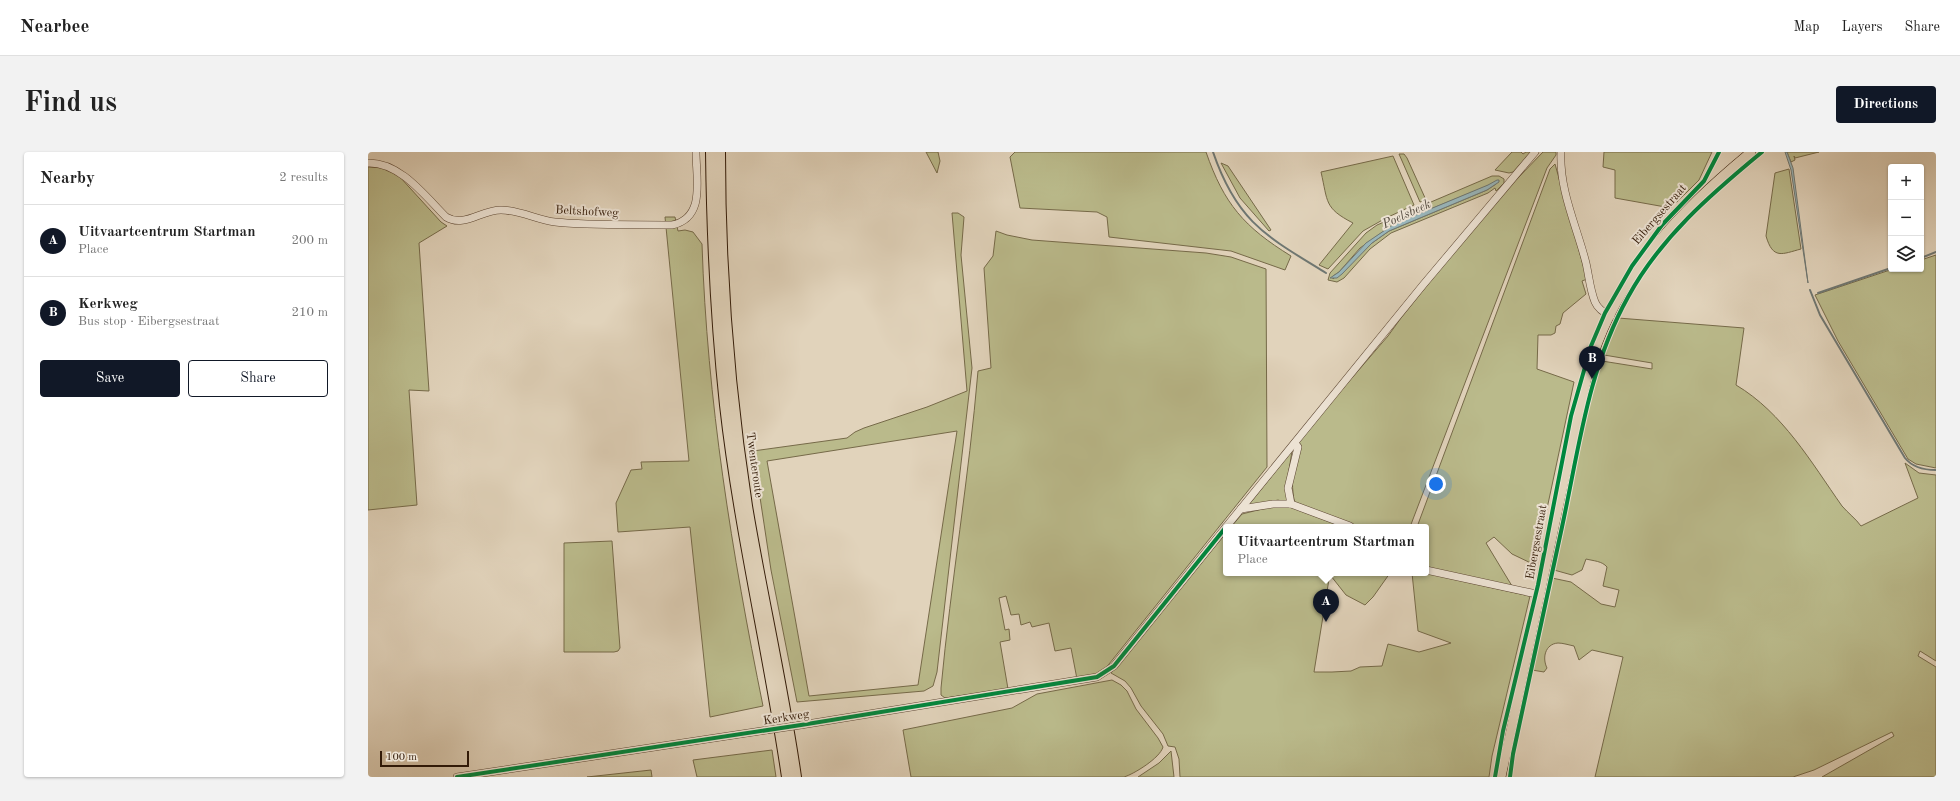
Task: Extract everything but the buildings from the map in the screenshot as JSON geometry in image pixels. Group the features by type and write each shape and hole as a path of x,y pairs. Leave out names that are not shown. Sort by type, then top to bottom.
{"highway":[{"name":"Twenteroute","path":"712,152 717,299 726,406 741,514 787,777"},
{"name":"Twenteroute","path":"720,152 726,306 734,404 747,505 790,734 796,777"}],"main road":[{"name":"Eibergsestraat","path":"1501,777 1541,595 1578,415 1594,356 1611,316 1636,272 1670,227 1701,195 1751,152"}],"street":[{"name":"Beltshofweg","path":"368,163 376,163 394,169 446,217 453,221 464,221 490,211 501,210 515,211 554,222 672,225 683,222 688,218 693,212 696,203 696,152"},
{"name":"Kerkweg","path":"1228,524 1535,152"},
{"path":"1561,152 1560,163 1570,211 1595,301 1601,310 1611,316"},
{"path":"1291,504 1288,488 1298,447 1295,443"},
{"path":"1241,509 1274,504 1291,504 1345,524"},
{"name":"Kerkweg","path":"457,777 1084,681 1104,674 1114,666 1223,531"},
{"path":"1429,571 1541,595"}],"green space":[{"path":"926,152 938,152 940,161 937,173"},
{"path":"1015,152 1206,152 1220,186 1238,213 1260,235 1291,256 1285,270 1231,251 1109,237 1107,217 1097,212 1020,208 1010,157"},
{"path":"1512,152 1521,152 1523,154 1526,152 1531,152 1513,172 1509,173 1495,170"},
{"path":"1543,152 1556,152 1556,155 1547,168 1411,524 1344,524 1295,504 1292,478 1296,451 1302,436 1388,336 1506,187 1517,179"},
{"path":"1604,152 1712,152 1699,180 1671,208 1615,198 1615,170 1603,167"},
{"path":"1787,152 1819,152 1795,158 1794,156 1795,160 1791,162"},
{"path":"1399,154 1404,154 1407,158 1426,200 1420,202"},
{"path":"1393,156 1414,205 1363,231 1328,269 1319,265 1353,223 1332,208 1327,197 1321,172"},
{"path":"1221,163 1228,166 1271,230 1269,231 1240,198"},
{"path":"1555,164 1587,279 1582,281 1586,294 1563,313 1560,324 1556,326 1555,333 1551,335 1538,335 1537,369 1574,382 1535,565 1512,554 1494,537 1486,543 1512,586 1429,568 1429,524 1418,524 1550,169"},
{"path":"368,167 385,168 399,176 441,222 447,226 419,243 429,391 409,390 417,505 368,510"},
{"path":"1789,169 1801,249 1779,253 1772,249 1766,236 1775,173"},
{"path":"1492,176 1499,176 1504,179 1504,183 1496,191 1495,188 1488,193 1391,233 1370,249 1344,278 1337,282 1328,280 1330,273 1366,233 1377,225","holes":["1492,184 1496,184 1487,190 1389,231 1372,243 1333,279 1333,276 1339,272 1360,248 1394,224"]},
{"path":"952,213 958,213 964,217 961,255 972,368 937,672 933,686 924,691 797,702 771,570 753,451 847,438 864,428 927,407 967,391","holes":["957,431 918,685 809,696 767,461"]},
{"path":"665,217 675,217 678,231 685,230 693,232 702,244 709,360 715,418 731,534 763,706 710,717 690,527 618,532 616,503 631,470 642,469 641,462 689,461"},
{"path":"996,231 1007,235 1032,240 1206,253 1231,257 1266,269 1267,467 1101,674 1077,679 1071,648 1055,651 1049,623 1032,627 1030,622 1021,625 1019,614 1011,615 1006,596 999,598 1005,630 1009,629 1010,640 1000,642 1008,689 945,698 941,695 941,688 970,450 978,371 991,368 984,268 993,256"},
{"path":"1936,255 1936,468 1916,464 1908,459 1838,341 1815,295 1888,271 1888,272 1924,272 1924,259"},
{"path":"1618,318 1744,328 1736,385 1753,396 1782,424 1807,456 1842,506 1861,526 1918,498 1905,463 1919,473 1936,475 1936,661 1920,651 1918,656 1936,667 1936,777 1822,777 1894,736 1892,732 1814,770 1793,777 1595,777 1623,657 1592,650 1579,660 1574,646 1558,643 1547,649 1545,660 1547,668 1544,672 1532,670 1552,578 1571,582 1601,604 1615,607 1619,590 1603,586 1607,567 1603,564 1586,559 1582,570 1572,575 1554,570 1571,492 1587,403 1596,371 1602,361 1652,369 1652,363 1604,355"},
{"path":"1292,451 1286,489 1288,503 1278,500 1247,507"},
{"path":"1274,506 1288,506 1336,524 1234,524 1242,514"},
{"path":"1223,537 1223,576 1330,576 1314,672 1351,671 1360,667 1382,666 1388,644 1419,652 1451,643 1418,631 1412,576 1429,576 1429,574 1530,596 1492,756 1489,777 1180,777 1179,759 1175,747 1168,746 1163,734 1141,706 1131,688 1125,681 1111,673"},
{"path":"612,541 620,648 618,651 614,652 564,652 564,543"},
{"path":"1331,576 1388,576 1373,597 1365,605 1346,595"},
{"path":"1112,680 1121,685 1127,691 1136,709 1163,747 1152,761 1124,777 911,777 903,730 1012,708 1037,694"},
{"path":"772,750 776,777 697,777 693,760"},
{"path":"1171,751 1174,777 1138,777 1159,763"},
{"path":"651,770 652,777 587,777"}],"water":[{"path":"1785,152 1787,152 1793,168 1808,283 1791,170"},
{"path":"1499,180 1499,182 1487,190 1389,231 1372,243 1337,278 1330,278 1339,272 1366,243 1394,224"}],"waterway":[{"name":"Poelsbeek","path":"1213,152 1222,176 1232,195 1243,211 1256,225 1286,248 1326,273"},
{"path":"1924,257 1936,252"},
{"path":"1818,293 1888,269"},
{"path":"1810,290 1820,315 1905,458 1919,468 1936,470"}],"cycle path":[{"path":"1495,777 1503,731 1538,585 1571,416 1591,346 1605,313 1632,266 1662,225 1704,181 1719,152"},
{"path":"1510,777 1513,754 1586,409 1603,352 1614,324 1641,276 1655,255 1671,236 1724,184 1762,152"},
{"path":"457,777 801,725 1097,677 1114,666 1223,531"}],"place":[{"name":"Kerkweg","path":"1592,379"},
{"name":"Uitvaartcentrum Startman","path":"1326,622"}]}
